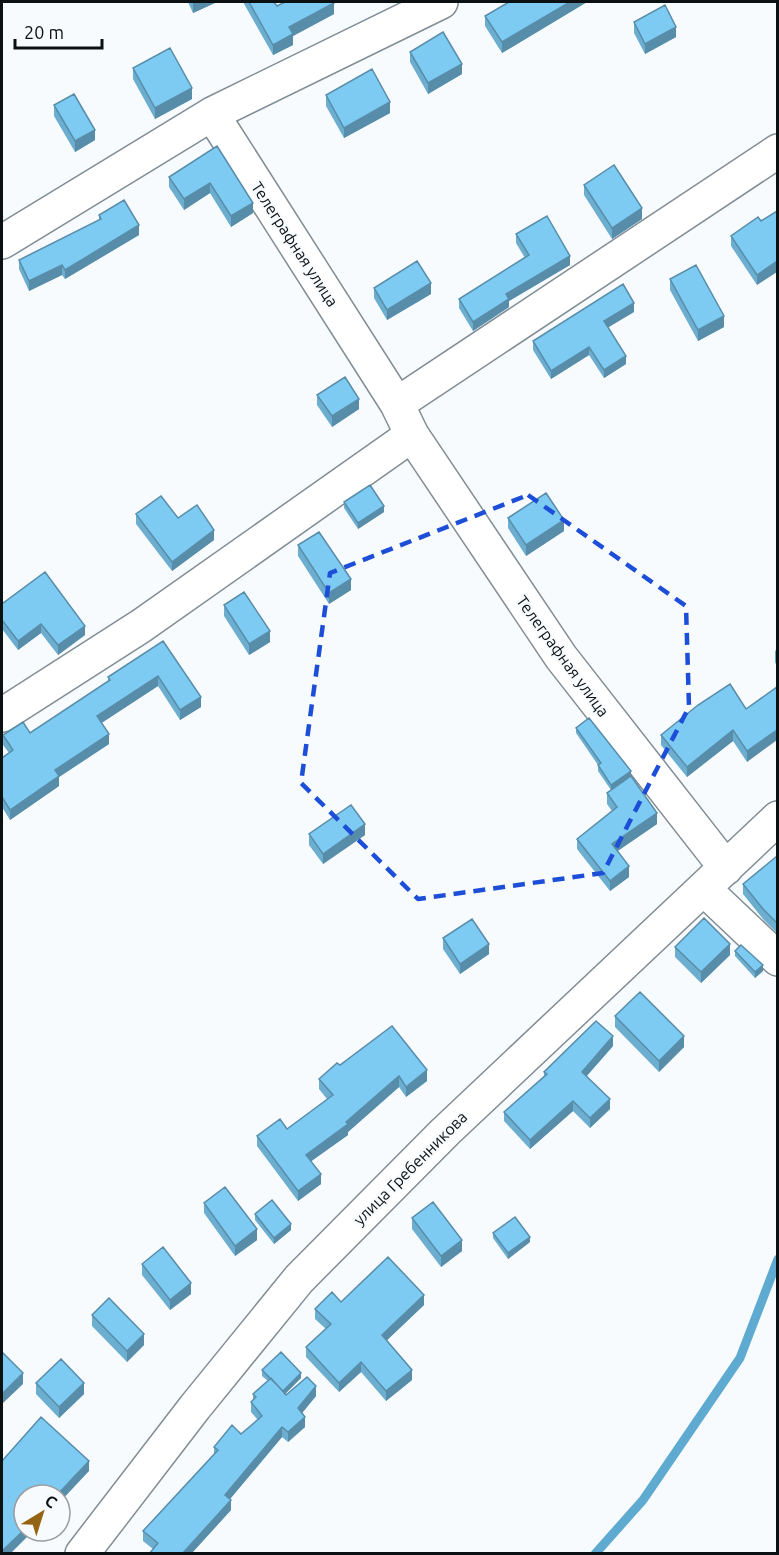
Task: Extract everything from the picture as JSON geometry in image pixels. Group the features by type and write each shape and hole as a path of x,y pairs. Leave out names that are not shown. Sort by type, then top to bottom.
{"street":[{"path":"2,242 212,114 441,2"},
{"name":"Телеграфная улица","path":"212,114 397,404 412,435 561,657 715,879 777,959"},
{"path":"397,404 777,151"},
{"path":"2,715 141,626 412,435"},
{"name":"улица Гребенникова","path":"81,1554 195,1407 299,1279 445,1132 777,818"}],"highlighted area":[{"path":"528,495 686,606 689,707 603,873 418,899 301,783 330,573"}],"building":[{"path":"249,2 274,2 277,6 285,2 334,3 289,27 293,34 273,45"},
{"path":"509,2 570,2 502,42 485,16"},
{"path":"665,5 676,27 645,44 634,22"},
{"path":"443,32 462,64 428,83 410,52"},
{"path":"170,48 192,88 155,108 133,68"},
{"path":"372,69 390,102 344,128 326,95"},
{"path":"74,94 95,130 75,141 54,105"},
{"path":"217,146 253,203 231,216 210,183 184,199 169,177"},
{"path":"614,165 642,208 612,228 584,185"},
{"path":"124,200 139,225 65,270 62,265 29,281 19,260 101,219 99,215"},
{"path":"777,211 777,261 757,275 731,236 758,217 761,221"},
{"path":"547,216 570,256 506,294 509,299 473,322 459,299 529,255 516,234"},
{"path":"417,261 431,283 387,310 374,288"},
{"path":"696,265 724,316 698,330 670,279"},
{"path":"623,284 634,303 604,321 626,356 604,370 589,347 551,371 533,341"},
{"path":"345,377 359,399 332,416 317,395"},
{"path":"370,485 384,506 358,523 344,502"},
{"path":"546,493 564,520 526,545 508,518"},
{"path":"161,496 178,518 197,505 214,530 172,562 136,514"},
{"path":"319,532 351,579 329,593 298,545"},
{"path":"45,572 85,626 58,645 41,624 18,641 2,620 2,604"},
{"path":"244,592 270,631 249,644 224,605"},
{"path":"163,641 201,697 180,710 158,676 97,716 109,734 55,770 59,776 10,810 2,797 2,758 13,750 3,735 23,722 30,733 110,680 108,677"},
{"path":"730,684 746,709 777,687 777,730 747,751 733,730 687,767 661,735 698,705"},
{"path":"589,718 631,771 611,785 598,765 601,763 576,728"},
{"path":"631,776 657,813 612,844 629,866 610,881 577,839 617,807 607,793"},
{"path":"351,805 365,824 323,854 309,834"},
{"path":"777,856 777,923 743,884"},
{"path":"704,918 730,944 701,972 675,947"},
{"path":"472,919 489,944 460,964 443,938"},
{"path":"741,945 763,965 755,972 735,951"},
{"path":"640,992 684,1036 659,1061 615,1016"},
{"path":"596,1021 613,1036 582,1072 610,1099 590,1118 573,1101 530,1140 504,1112 547,1074 544,1072"},
{"path":"392,1026 427,1070 406,1087 399,1076 346,1122 348,1124 306,1155 321,1174 298,1191 257,1136 280,1119 287,1129 333,1095 319,1079 337,1063 340,1065"},
{"path":"225,1187 257,1229 235,1246 204,1203"},
{"path":"272,1200 291,1224 274,1238 255,1214"},
{"path":"433,1202 462,1240 441,1256 412,1218"},
{"path":"515,1217 530,1237 508,1253 493,1233"},
{"path":"163,1247 191,1283 170,1300 142,1264"},
{"path":"388,1257 424,1295 382,1335 412,1370 386,1391 361,1362 339,1383 306,1347 331,1324 315,1309 332,1292 341,1302"},
{"path":"109,1298 144,1334 127,1351 92,1315"},
{"path":"2,1352 23,1373 2,1394"},
{"path":"281,1352 301,1373 283,1391 262,1370"},
{"path":"61,1359 84,1383 59,1407 36,1383"},
{"path":"307,1377 316,1386 298,1408 305,1417 288,1432 282,1427 225,1495 231,1500 182,1554 149,1554 158,1543 143,1531 218,1450 214,1447 232,1425 241,1434 262,1416 251,1402 256,1397 253,1394 271,1378 286,1395"},
{"path":"41,1417 89,1461 68,1483 12,1483 12,1541 2,1551 2,1461"}],"waterway":[{"path":"595,1554 643,1500 740,1358 778,1259"}]}
